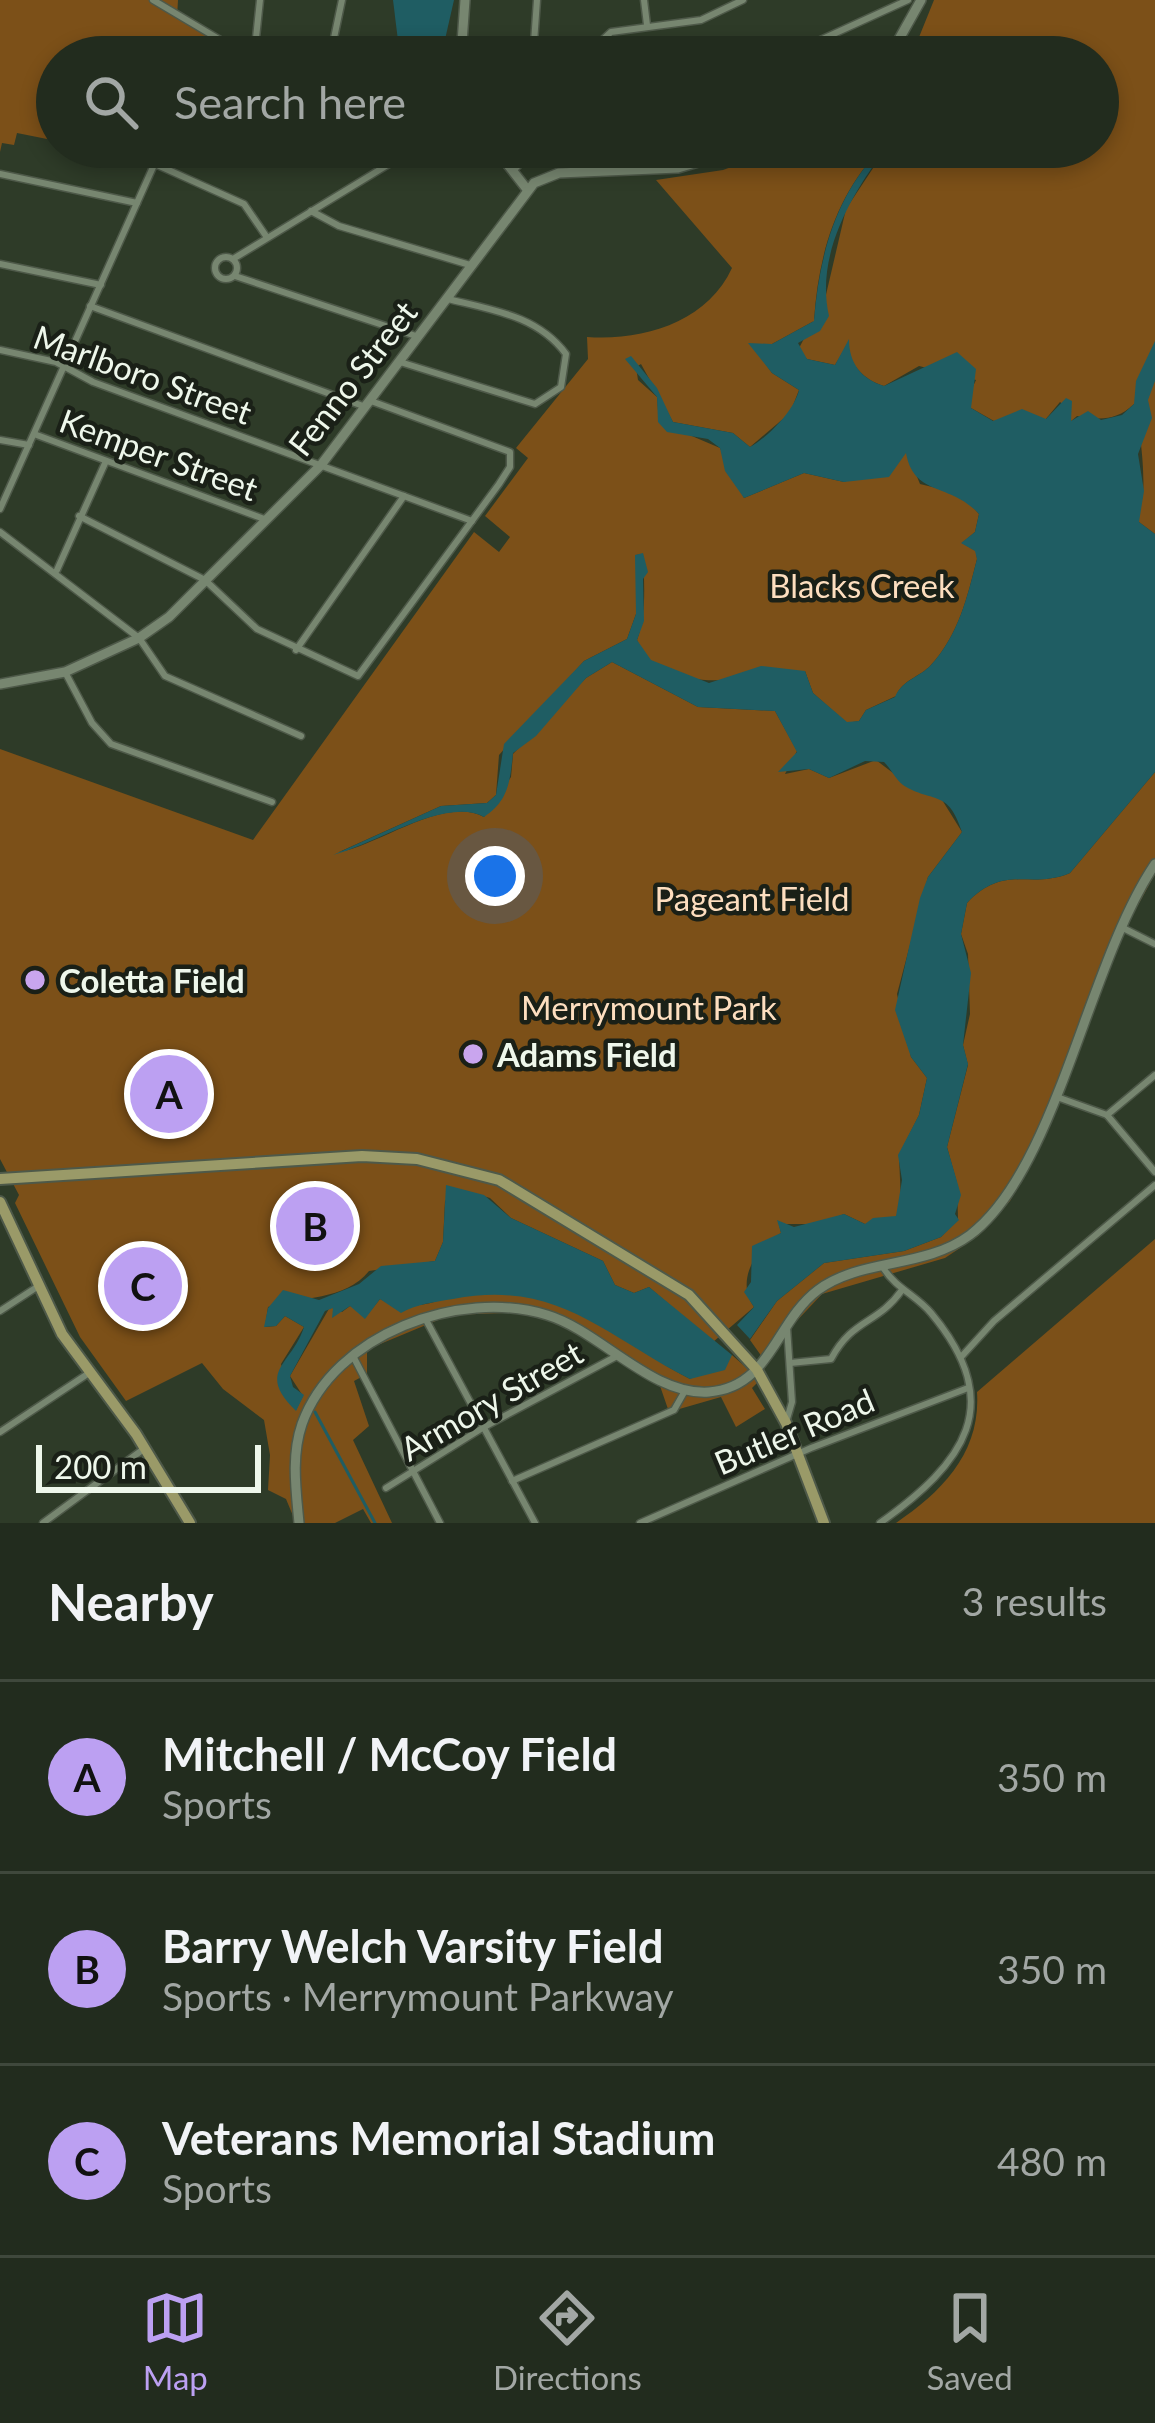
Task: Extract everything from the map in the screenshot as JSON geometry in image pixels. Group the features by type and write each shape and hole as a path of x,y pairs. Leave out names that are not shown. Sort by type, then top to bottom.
{"main road":[{"path":"462,36 465,0"},
{"path":"901,36 921,0"},
{"path":"508,168 526,188 559,173 678,168"},
{"name":"Fenno Street","path":"0,684 65,672 139,638 205,580 321,465 526,188"},
{"path":"298,1523 295,1473 302,1425 323,1386 353,1356 425,1318 474,1308 530,1311 576,1327 686,1389 725,1389 753,1365 823,1286 956,1245 998,1210 1018,1180 1120,927 1155,864"},
{"path":"0,1179 362,1156 444,1164 522,1192 658,1274 727,1331 786,1423 824,1523"},
{"path":"0,1202 37,1287 89,1372 146,1448 190,1523"}],"street":[{"path":"153,0 217,36"},
{"path":"257,36 260,0"},
{"path":"334,36 342,0"},
{"path":"534,36 537,0"},
{"path":"644,0 647,25"},
{"path":"607,36 647,25 701,20 743,0"},
{"path":"829,36 908,0"},
{"path":"0,509 153,168"},
{"path":"164,168 244,205 266,236"},
{"path":"382,168 233,259 221,258 215,272 221,279 235,276 419,337"},
{"path":"511,172 515,168"},
{"path":"0,174 137,203"},
{"path":"311,211 339,226 470,265"},
{"path":"233,259 235,276"},
{"path":"0,264 100,285"},
{"path":"400,362 535,404 561,387 566,354 551,333 524,319 448,299"},
{"path":"79,516 205,580 239,616 349,676 364,671 510,467 510,452 90,306"},
{"name":"Marlboro Street","path":"0,350 64,366 93,382 472,521"},
{"name":"Kemper Street","path":"34,434 267,520"},
{"name":"Kemper Street","path":"0,440 28,446"},
{"path":"57,570 106,461"},
{"path":"296,650 404,496"},
{"path":"0,532 57,570 139,638 165,676 301,736"},
{"path":"65,672 92,723 111,744 272,802"},
{"path":"1120,927 1155,944"},
{"path":"1107,1115 1155,1076"},
{"path":"1053,1096 1107,1115 1155,1172"},
{"path":"962,1356 994,1321 1155,1185"},
{"path":"880,1523 925,1491 957,1454 970,1424 962,1356 932,1314 884,1269"},
{"path":"0,1311 37,1287"},
{"path":"790,1363 831,1359 846,1332 882,1313 902,1290"},
{"path":"425,1318 535,1523"},
{"path":"786,1423 792,1402 787,1327"},
{"name":"Armory Street","path":"386,1489 484,1427 621,1354"},
{"path":"353,1356 440,1523"},
{"path":"0,1432 89,1372"},
{"name":"Butler Road","path":"640,1523 797,1454 968,1388"},
{"path":"512,1481 674,1410 686,1389"},
{"path":"43,1523 146,1448"}],"green space":[{"path":"0,0 178,0 177,18 207,35 36,36 36,137 17,133 14,145 2,143 0,152"},
{"path":"934,0 1155,0 1155,534 1139,522 1143,473 1134,404 1114,416 1077,416 1070,422 1070,410 1060,402 1045,420 1028,414 994,421 971,408 969,395 976,380 919,366 884,386 859,371 847,345 835,365 807,359 798,350 825,299 846,209 873,168 1119,168 1119,36 919,36"},
{"name":"Merrymount Park","path":"865,168 832,227 814,321 772,344 751,344 772,373 799,390 790,413 750,447 733,433 673,422 641,364 636,367 638,380 657,397 659,422 720,448 744,498 804,473 844,482 907,452 920,484 961,494 979,514 975,532 962,543 976,551 977,559 949,641 931,665 896,696 866,710 859,721 847,723 813,693 805,671 712,680 667,672 649,659 637,640 644,586 643,554 636,555 636,614 627,639 584,661 499,755 496,795 487,803 441,806 339,852 450,812 484,817 511,777 513,754 586,678 612,662 698,707 775,711 797,751 785,774 809,769 829,778 876,760 914,789 939,795 962,832 928,877 897,994 911,1057 927,1078 919,1115 899,1155 901,1203 896,1217 865,1224 844,1214 818,1224 779,1224 781,1233 751,1266 747,1286 754,1307 713,1342 649,1287 634,1293 615,1285 603,1261 511,1218 490,1198 463,1190 445,1201 443,1242 435,1261 369,1271 335,1293 268,1307 265,1327 276,1326 285,1316 304,1327 281,1364 296,1410 303,1396 290,1376 330,1307 342,1312 350,1306 368,1314 380,1299 406,1306 481,1292 523,1295 568,1308 690,1379 732,1355 760,1380 752,1388 765,1409 736,1427 721,1397 669,1412 659,1383 558,1321 527,1312 450,1315 373,1347 367,1352 367,1374 354,1381 369,1426 353,1440 392,1523 371,1523 363,1509 335,1523 296,1523 286,1499 268,1490 270,1455 264,1420 223,1389 202,1363 126,1401 80,1337 15,1203 19,1195 0,1159 0,749 253,840 474,532 499,552 510,537 485,516 528,458 516,448 588,359 587,337 630,336 672,324 690,315 721,287 732,268 656,180 723,170"},
{"path":"1155,772 1155,874 1115,947 1039,1145 1010,1201 978,1236 945,1258 822,1294 791,1327 767,1364 750,1340 777,1301 824,1263 904,1251 941,1237 958,1219 957,1183 947,1147 968,1065 963,1045 970,1014 968,954 961,934 967,903 1006,880 1070,873"},
{"path":"1155,1239 1155,1523 896,1523 956,1468 973,1433 977,1392"}],"water":[{"path":"393,0 454,0 446,36 397,36"},
{"path":"865,168 872,168 832,248 827,270 829,316 820,331 798,343 807,359 835,365 849,339 858,369 884,386 957,352 976,369 971,408 993,421 1022,409 1046,419 1066,398 1072,401 1071,421 1088,411 1101,420 1122,415 1134,404 1136,381 1155,341 1155,381 1148,400 1152,418 1138,454 1144,491 1139,522 1155,534 1155,772 1070,873 1006,880 967,903 961,934 971,973 963,1045 968,1064 947,1147 961,1195 955,1214 959,1220 941,1237 904,1251 824,1263 777,1301 750,1339 737,1325 754,1307 744,1292 751,1282 752,1246 781,1233 777,1220 794,1227 844,1214 865,1224 873,1218 896,1216 902,1180 898,1155 919,1115 927,1078 911,1057 895,1010 920,898 928,877 962,832 951,809 903,785 884,762 865,761 829,778 809,769 778,772 797,752 775,711 698,707 612,662 586,678 536,736 513,753 506,790 484,817 468,812 430,817 333,855 441,806 487,803 496,795 504,744 584,661 627,639 636,614 635,555 643,553 648,572 643,579 644,621 637,640 651,660 709,683 761,666 805,671 813,693 847,722 859,721 866,710 895,697 941,653 970,588 977,559 975,551 961,543 975,532 979,514 917,477 906,453 889,477 844,482 804,473 744,498 725,471 720,448 708,439 667,432 658,422 657,397 625,359 631,356 657,388 673,422 733,433 750,447 765,437 786,415 799,390 772,373 748,343 772,344 814,321 826,250 853,184"},
{"path":"446,1185 484,1195 511,1218 603,1261 615,1285 634,1293 649,1287 732,1355 725,1370 690,1379 578,1315 522,1297 453,1299 401,1313 380,1299 365,1319 350,1306 332,1318 333,1308 325,1311 290,1376 293,1387 304,1395 296,1411 284,1397 277,1377 304,1327 285,1316 276,1326 264,1327 268,1308 283,1290 319,1300 359,1284 381,1266 435,1261 443,1242"}],"waterway":[{"path":"315,1412 375,1523"}],"place":[{"name":"Coletta Field","path":"35,980"},
{"name":"Adams Field","path":"473,1054"},
{"name":"Mitchell / McCoy Field","path":"169,1094"},
{"name":"Barry Welch Varsity Field","path":"315,1226"},
{"name":"Veterans Memorial Stadium","path":"143,1286"}],"park label":[{"name":"Blacks Creek","path":"862,585"},
{"name":"Pageant Field","path":"752,898"}]}
